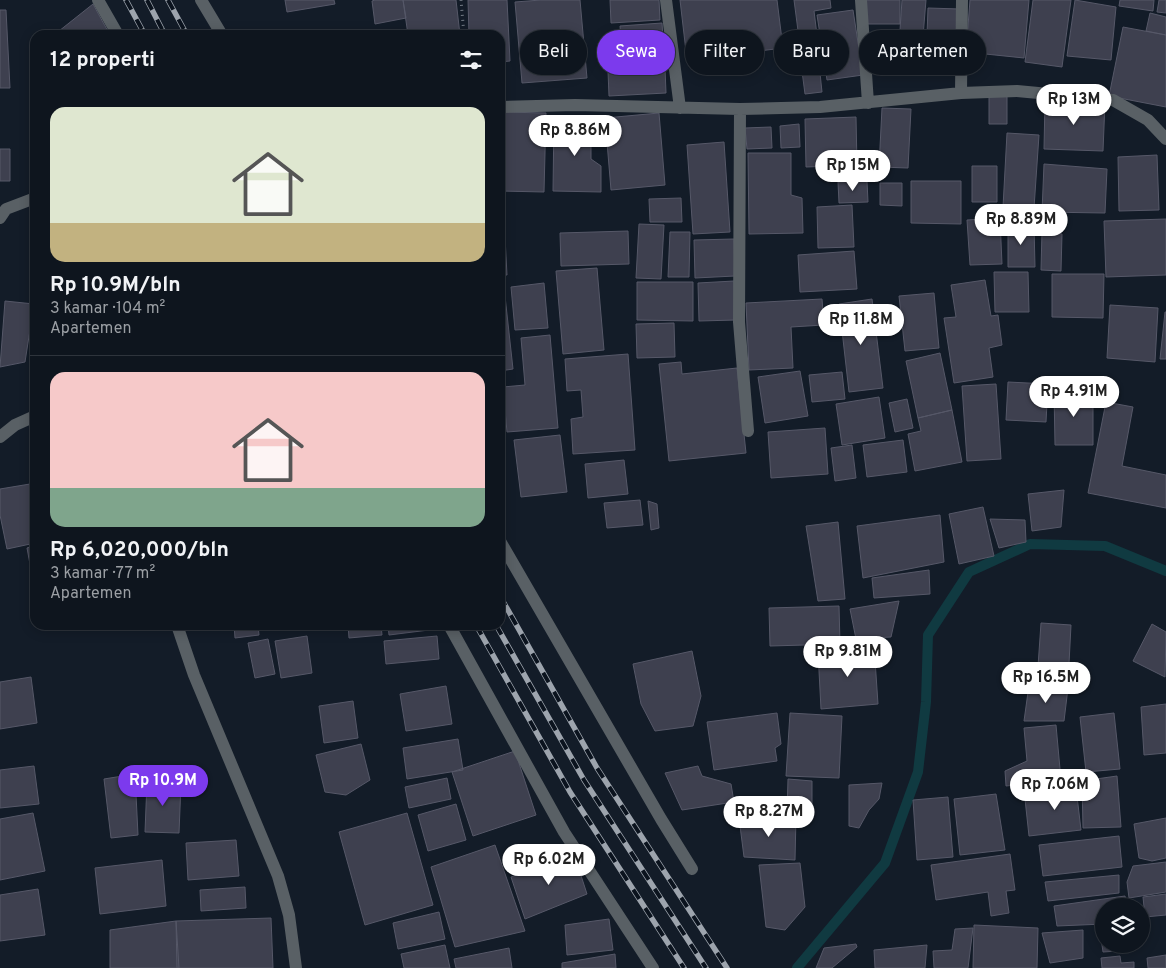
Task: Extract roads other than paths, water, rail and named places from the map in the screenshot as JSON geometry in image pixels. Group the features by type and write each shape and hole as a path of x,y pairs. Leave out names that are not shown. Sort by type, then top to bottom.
{"street":[{"path":"98,0 115,30"},
{"path":"201,0 219,30"},
{"path":"666,0 680,108"},
{"path":"861,0 868,103"},
{"path":"961,93 962,0"},
{"path":"505,108 575,105 740,109 820,107 961,93 1017,90 1113,100 1148,120 1166,139"},
{"path":"740,109 740,322 748,432"},
{"path":"0,218 6,209 30,200"},
{"path":"0,437 15,425 30,418"},
{"path":"505,550 692,869"},
{"path":"179,630 194,675 278,876 289,915 296,968"},
{"path":"452,630 564,832 653,968"}],"waterway":[{"path":"797,968 885,863 918,772 926,702 928,635 969,572 1030,544 1105,546 1166,571"}],"railway":[{"path":"126,0 142,30"},
{"path":"147,0 162,30"},
{"path":"168,0 184,30"},
{"path":"505,605 597,768 727,968"},
{"path":"479,630 570,792 684,968"},
{"path":"499,630 584,780 706,968"}]}
